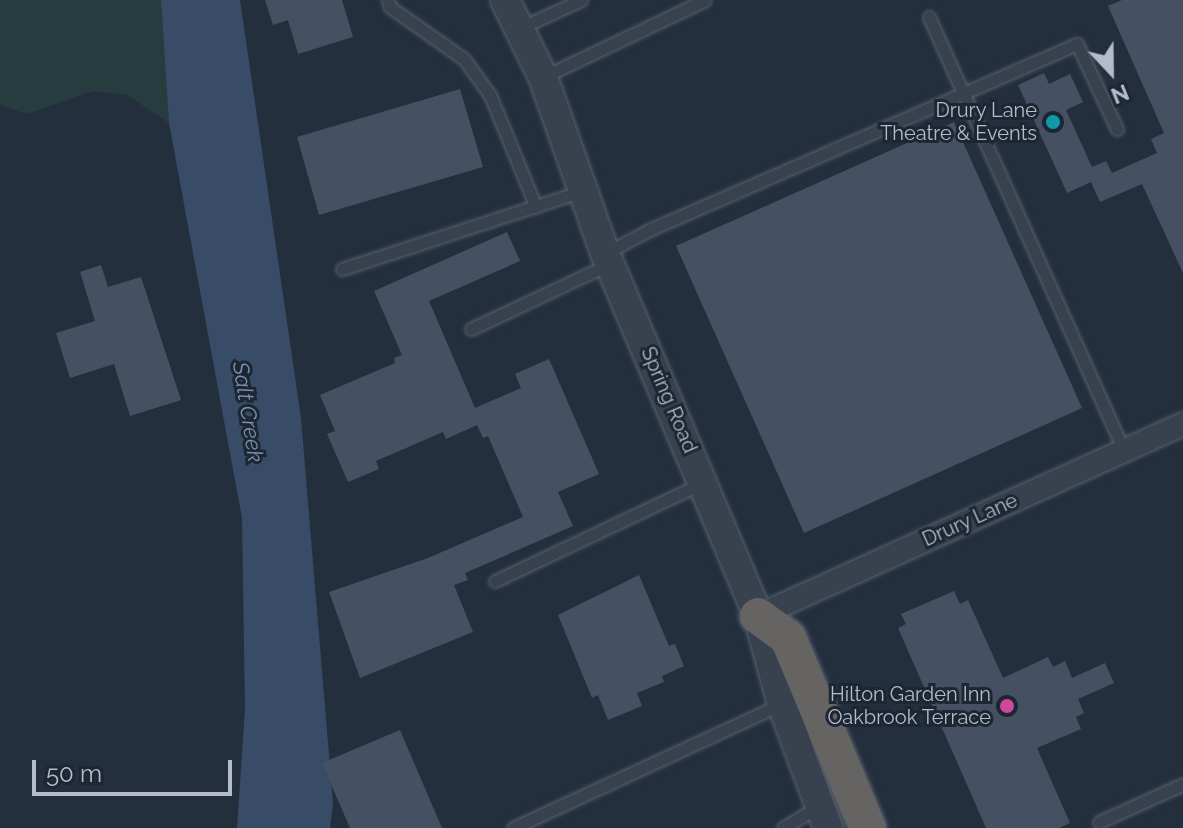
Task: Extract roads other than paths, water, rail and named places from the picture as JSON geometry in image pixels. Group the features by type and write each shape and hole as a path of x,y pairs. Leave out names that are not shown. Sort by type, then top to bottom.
{"highway":[{"path":"758,616 788,638 868,828"}],"street":[{"name":"Spring Road","path":"505,0 522,27 543,77 608,258 758,616 782,704 824,817"},
{"name":"Drury Lane","path":"758,616 1183,424"}],"lane":[{"path":"388,0 464,59 490,95 536,207"},
{"path":"522,27 581,0"},
{"path":"543,77 705,0"},
{"path":"929,17 1124,450"},
{"path":"471,329 608,258 649,230 965,96 1077,44 1117,129"},
{"path":"342,269 582,191"},
{"path":"495,581 704,482"},
{"path":"513,828 782,704"},
{"path":"1099,822 1183,784"},
{"path":"783,828 824,817"}],"water":[{"name":"Salt Creek","path":"161,0 240,0 301,418 333,803 330,828 237,828 245,709 242,518 169,123"}],"place":[{"name":"Drury Lane Theatre & Events","path":"1053,122"},
{"name":"Hilton Garden Inn Oakbrook Terrace","path":"1007,706"}]}
